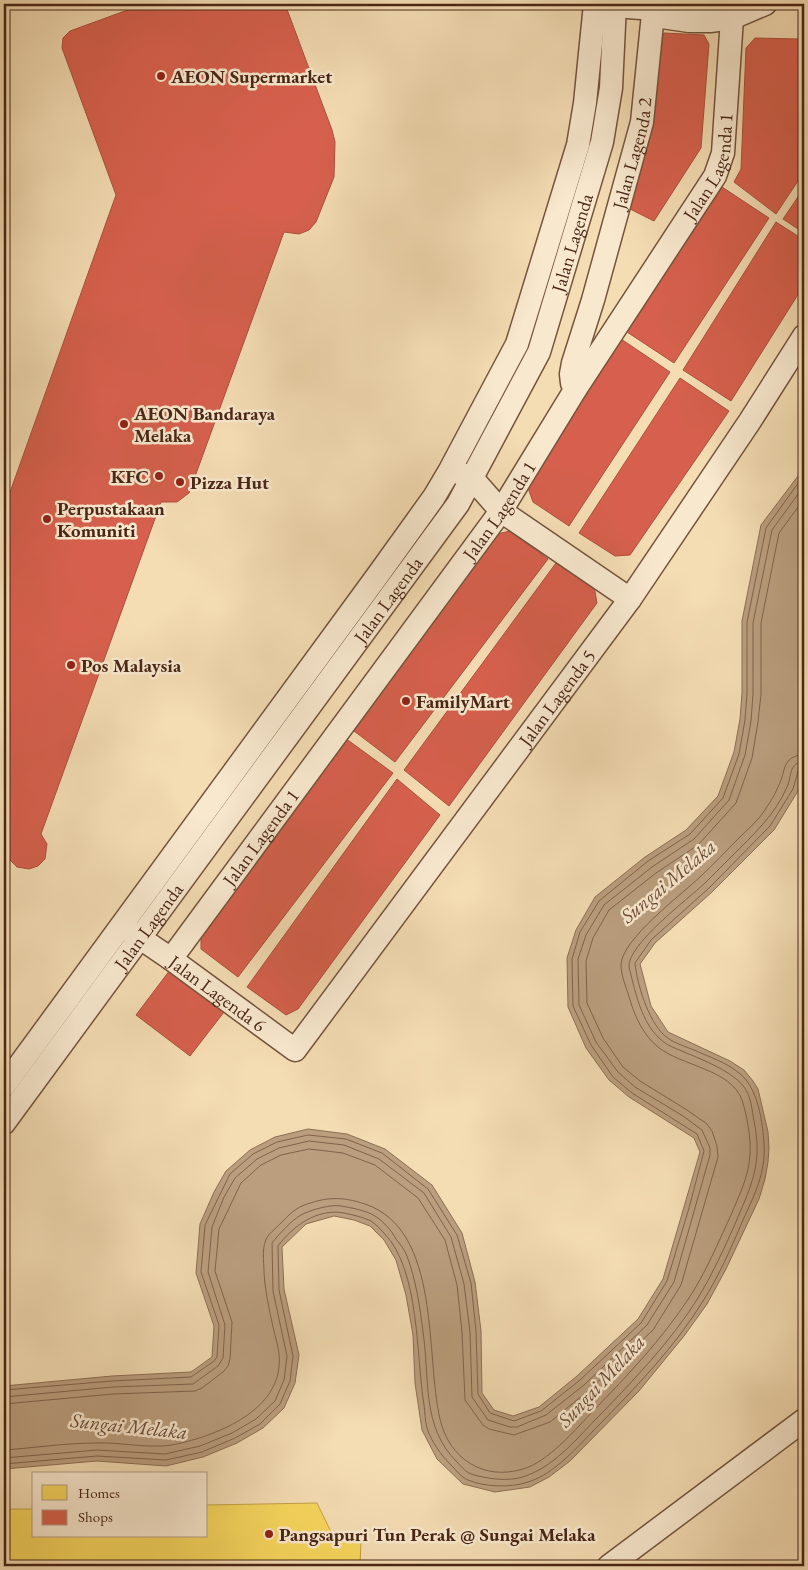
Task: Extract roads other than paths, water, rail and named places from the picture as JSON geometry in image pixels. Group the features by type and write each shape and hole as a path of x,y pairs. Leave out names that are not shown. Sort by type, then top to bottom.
{"street":[{"path":"608,8 656,14 689,22 732,18 765,4"},
{"name":"Jalan Lagenda","path":"4,1123 131,931 434,497 450,470 517,344 578,145 585,103 593,30 608,8"},
{"name":"Jalan Lagenda","path":"4,1086 131,931 458,504 539,352 602,142 611,88 608,8"},
{"name":"Jalan Lagenda 2","path":"575,390 571,374 573,363 593,300 642,122 656,14"},
{"name":"Jalan Lagenda 1","path":"171,959 501,511 575,390 715,176 723,153 732,18"},
{"path":"593,300 602,315 615,328"},
{"name":"Jalan Lagenda 5","path":"295,1050 630,599 750,421 804,336"},
{"path":"450,470 472,478 501,511 630,599"},
{"path":"434,497 458,504 501,511"},
{"name":"Jalan Lagenda 6","path":"131,931 295,1050"},
{"path":"609,1566 804,1420"}],"water":[{"name":"Sungai Melaka","path":"804,468 804,763 798,791 774,830 712,892 655,943 640,964 651,1006 668,1032 730,1061 744,1070 753,1081 758,1089 768,1132 768,1162 759,1199 707,1304 684,1336 639,1391 570,1461 549,1477 530,1487 495,1492 463,1484 437,1459 422,1430 415,1383 413,1335 406,1295 396,1260 384,1240 370,1226 334,1216 306,1224 282,1247 284,1289 299,1355 295,1383 284,1408 263,1428 237,1443 203,1457 166,1466 97,1461 4,1469 4,1386 112,1376 191,1372 212,1357 214,1326 196,1273 200,1224 214,1192 226,1171 250,1150 275,1137 308,1129 347,1134 385,1149 432,1185 462,1233 475,1282 481,1331 482,1393 494,1410 513,1416 539,1407 577,1376 638,1319 663,1279 700,1152 694,1138 629,1097 609,1080 586,1048 568,1007 567,958 576,930 595,897 645,857 686,830 718,796 734,752 740,719 742,621 761,525"}],"place":[{"name":"AEON Supermarket","path":"161,76"},
{"name":"AEON Bandaraya Melaka","path":"124,424"},
{"name":"KFC","path":"159,476"},
{"name":"Pizza Hut","path":"180,482"},
{"name":"Perpustakaan Komuniti","path":"47,519"},
{"name":"Pos Malaysia","path":"71,665"},
{"name":"FamilyMart","path":"406,701"},
{"name":"Pangsapuri Tun Perak @ Sungai Melaka","path":"269,1534"}]}
